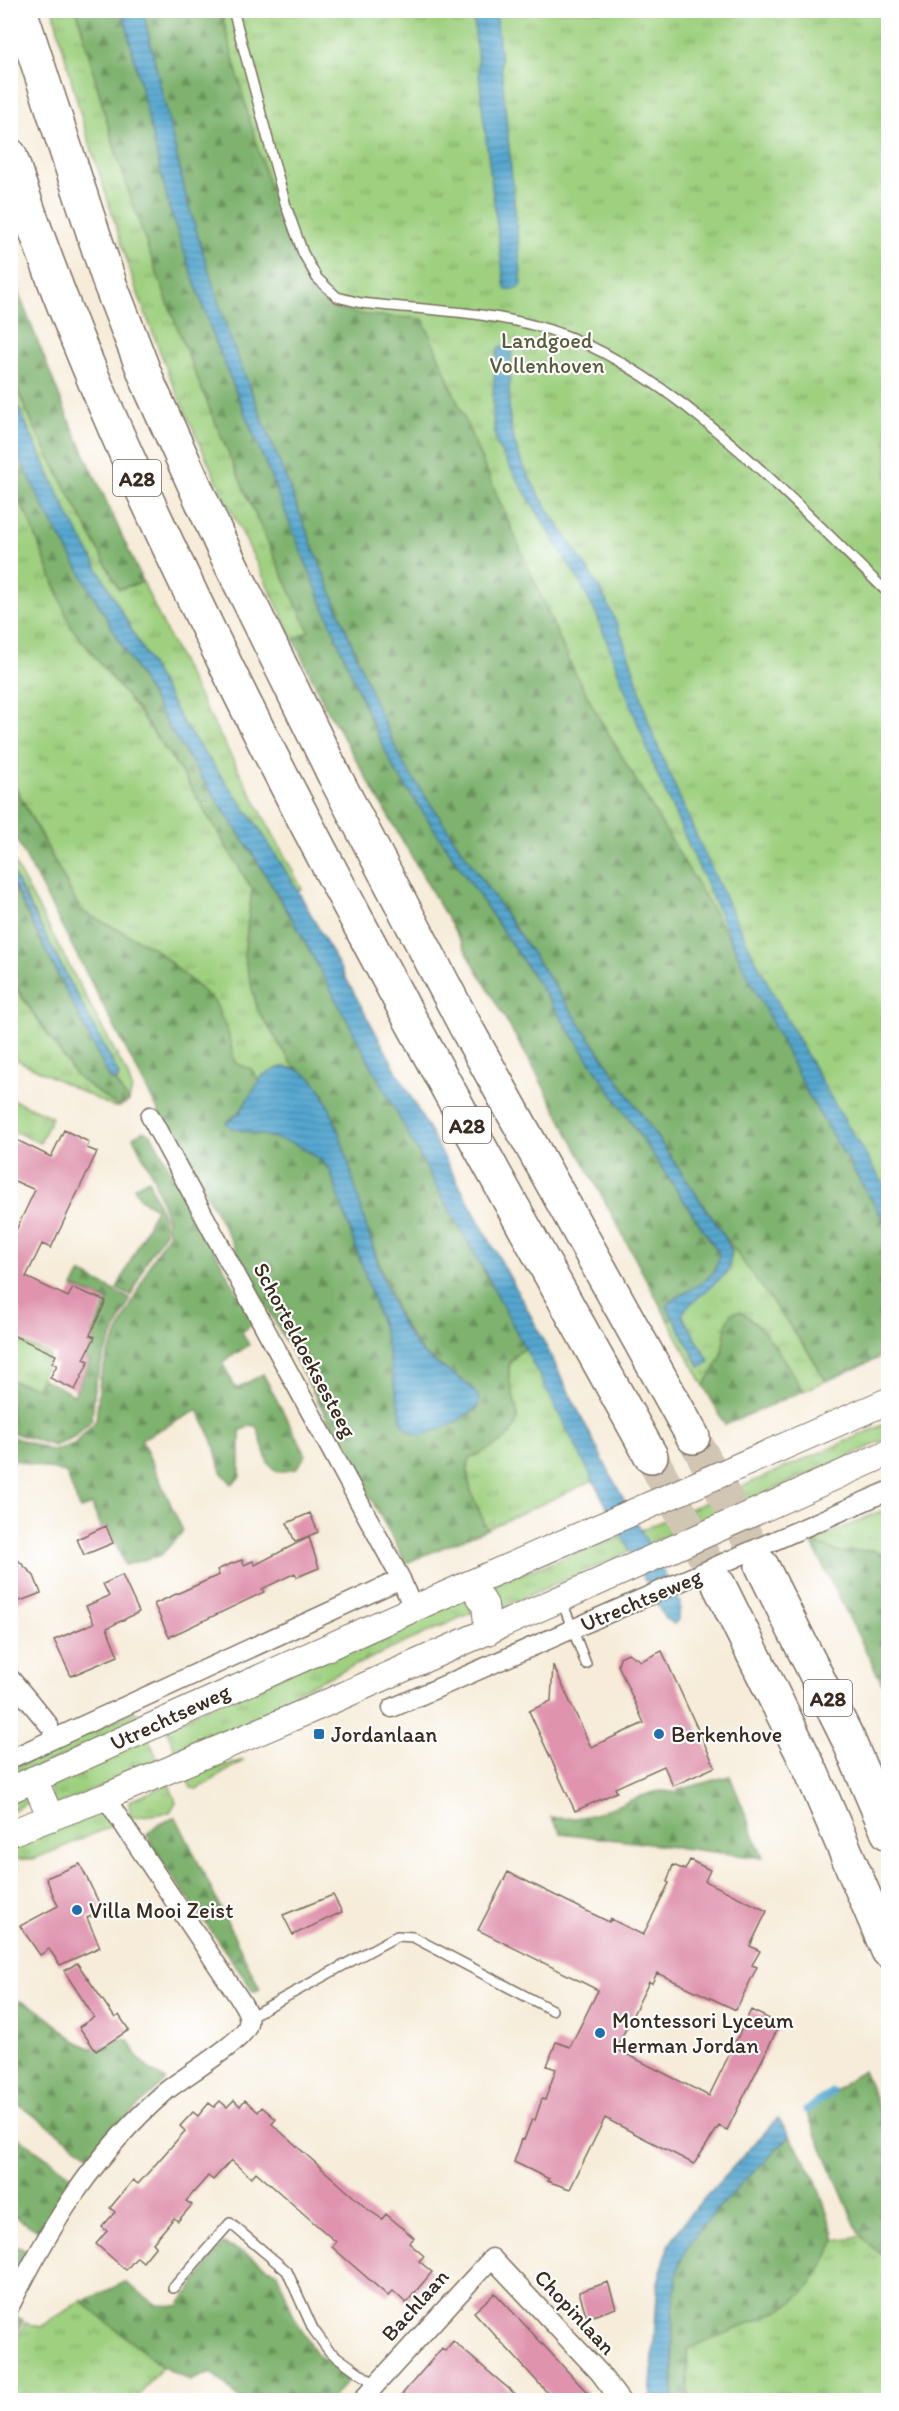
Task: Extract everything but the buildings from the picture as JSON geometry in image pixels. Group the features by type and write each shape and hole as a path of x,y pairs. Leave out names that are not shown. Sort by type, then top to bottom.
{"highway":[{"name":"A28","path":"20,10 110,284 150,387 222,546 334,775 458,1012 693,1437"},
{"name":"A28","path":"10,155 60,296 105,409 179,570 289,791 424,1045 651,1456"},
{"name":"A28","path":"762,1566 848,1739 888,1833"},
{"name":"A28","path":"719,1585 812,1773 888,1951"}],"main road":[{"name":"Utrechtseweg","path":"10,1790 471,1583 888,1401"},
{"name":"Utrechtseweg","path":"10,1833 105,1797 488,1632 888,1453"},
{"path":"471,1583 485,1605 488,1632"},
{"path":"34,1779 51,1818"}],"street":[{"name":"Schorteldoeksesteeg","path":"150,1116 401,1579 413,1609"},
{"name":"Utrechtseweg","path":"392,1708 888,1491"},
{"name":"Utrechtseweg","path":"10,1759 401,1579"},
{"path":"10,1678 49,1725"},
{"path":"10,2306 41,2245 89,2170 117,2137 166,2091 237,2039 249,2021 105,1797"},
{"name":"Bachlaan","path":"362,2400 492,2258"},
{"name":"Chopinlaan","path":"492,2258 599,2372 620,2400"}],"lane":[{"path":"233,10 247,71 303,253 317,278 337,297 361,303 511,319 551,330 599,349 656,385 734,447 888,593"},
{"path":"561,1599 586,1664"},
{"path":"249,2021 397,1936 413,1937 552,2010"},
{"path":"173,2288 230,2223 287,2271 313,2329 329,2351 376,2385"}],"green space":[{"name":"Landgoed Vollenhoven","path":"53,11 77,11 115,150 166,293 90,11 888,11 888,1341 821,1372 826,1381 803,1391 797,1382 710,1377 704,1386 668,1320 674,1318 700,1367 704,1366 304,634 294,640 215,477 171,380 135,286 81,116"},
{"path":"77,11 123,11 170,210 214,338 367,712 394,769 719,1253 713,1272 707,1279 667,1306 674,1318 668,1320 533,1067 325,706 294,640 309,631 229,454 157,273 116,151"},
{"path":"143,11 221,11 263,168 278,213 310,285 326,303 335,308 359,314 423,319 570,663 597,714 736,950 810,1098 888,1227 888,1354 826,1381 810,1354 723,1234 404,765 378,710 228,333 188,204"},
{"path":"11,274 66,413 143,582 119,589 35,429 11,375"},
{"path":"10,375 35,429 119,589 143,582 200,698 302,889 298,891 259,828 184,725 69,516 11,391"},
{"path":"11,439 45,510 171,731 256,859 298,929 526,1349 515,1355 510,1363 510,1383 517,1415 513,1431 496,1445 469,1459 470,1486 487,1529 406,1563 196,1176 175,1143 11,829 10,778 81,911 154,948 215,1002 228,1033 235,1063 251,1069 260,1082 238,1114 227,1121 232,1128 291,1141 312,1152 330,1170 384,1332 397,1396 410,1433 425,1433 434,1430 477,1409 468,1386 423,1353 400,1320 369,1236 324,1094 314,1081 292,1064 258,1011 244,956 252,889 184,776 142,716 71,627 29,519 11,486"},
{"path":"10,486 142,717 184,776 252,889 244,957 258,1011 296,1069 290,1068 260,1082 251,1069 235,1063 228,1033 154,948 81,911 11,778"},
{"path":"10,855 127,1074 132,1088 129,1101 115,1082 119,1075 11,869"},
{"path":"10,880 110,1079 115,1082 129,1101 119,1107 77,1077 11,980"},
{"path":"10,980 77,1077 119,1107 113,1107 17,1060 11,1043"},
{"path":"11,1099 52,1117 40,1143 11,1130"},
{"path":"143,1131 151,1134 254,1323 242,1332 249,1345 222,1362 236,1389 263,1374 306,1455 296,1469 277,1472 268,1463 257,1427 251,1425 240,1431 240,1477 232,1484 221,1472 213,1441 198,1410 141,1439 183,1531 161,1555 125,1565 108,1526 101,1528 92,1505 80,1509 66,1473 11,1459 10,1436 53,1451 74,1444 96,1421 100,1379 108,1354 152,1260 168,1234 166,1216 153,1176 133,1137"},
{"path":"148,1179 163,1216 165,1232 148,1258 131,1296 117,1289 156,1208 141,1200 134,1187"},
{"path":"81,1273 130,1299 104,1355 95,1384 92,1420 75,1436 54,1446 11,1432 11,1381 37,1387 41,1378 74,1395 90,1361 85,1358 96,1337 92,1335 108,1301 73,1287"},
{"path":"739,1311 768,1336 803,1391 725,1425 704,1386 721,1358 727,1322 732,1313"},
{"path":"11,1337 50,1355 37,1387 11,1381"},
{"path":"526,1349 594,1480 487,1529 470,1486 469,1459 486,1450 517,1409 510,1384 509,1367 518,1353"},
{"path":"888,1423 888,1439 491,1612 487,1586 646,1528"},
{"path":"888,1508 888,1567 883,1554 873,1550 840,1552 811,1542"},
{"path":"811,1542 840,1552 873,1550 883,1554 888,1567 888,1695"},
{"path":"464,1596 475,1608 473,1612 298,1691 270,1715 177,1754 165,1726"},
{"path":"133,1712 137,1713 141,1724 11,1778 11,1768"},
{"path":"147,1735 159,1763 54,1806 49,1783"},
{"path":"244,1760 198,1789 191,1788 186,1776"},
{"path":"730,1776 763,1858 561,1833 551,1817 578,1818 655,1792 679,1793 678,1790"},
{"path":"169,1784 176,1802 170,1812 130,1818 129,1801"},
{"path":"26,1793 27,1803 11,1811 11,1797"},
{"path":"97,1813 112,1826 34,1859 11,1859 11,1844"},
{"path":"176,1817 260,1989 254,1991 250,1986 153,1849 147,1834 157,1825"},
{"path":"20,2001 46,2016 82,2044 94,2048 107,2047 120,2039 129,2040 139,2059 152,2072 166,2080 118,2125 91,2156 11,2099 11,2002"},
{"path":"863,2070 888,2130 888,2259 867,2243 858,2231 807,2113"},
{"path":"11,2132 74,2177 38,2231 11,2214"},
{"path":"790,2136 815,2178 836,2240 811,2283 791,2303 764,2318 687,2349 689,2400 673,2400 674,2302 679,2265 685,2251 705,2222"},
{"path":"862,2236 888,2259 888,2400 689,2400 687,2349 723,2332 823,2264 836,2240"},
{"path":"11,2242 27,2252 11,2284"},
{"path":"223,2244 244,2253 278,2273 294,2317 315,2353 350,2378 330,2400 241,2400 211,2372 190,2381 161,2366 82,2302 125,2282 157,2305 179,2306"},
{"path":"82,2300 164,2365 135,2400 11,2400 11,2355 25,2323 41,2327"},
{"path":"11,2314 23,2320 11,2347"}],"water":[{"path":"123,11 143,11 188,204 228,333 378,710 404,765 723,1234 732,1251 728,1272 686,1308 682,1315 710,1362 700,1367 667,1306 674,1299 707,1279 717,1264 719,1253 394,769 367,712 214,338 170,210"},
{"path":"473,11 496,11 522,284 512,290 505,289 483,115"},
{"path":"504,345 512,350 509,390 511,429 528,475 599,587 610,609 627,650 654,737 723,893 801,1045 888,1191 888,1227 810,1098 743,966 656,772 598,618 579,581 497,446 493,410 494,385 498,348"},
{"path":"10,391 69,516 184,725 259,828 298,891 531,1316 609,1472 680,1602 679,1619 674,1624 665,1619 490,1281 436,1186 298,929 256,859 171,731 45,510 11,439"},
{"path":"10,869 119,1075 117,1081 110,1079 11,880"},
{"path":"281,1067 299,1070 310,1077 331,1110 384,1283 405,1329 423,1353 460,1379 479,1398 478,1407 451,1425 420,1436 406,1429 402,1422 384,1332 330,1170 320,1160 298,1146 232,1128 226,1123 239,1114 263,1075"},
{"path":"778,2118 790,2136 705,2222 685,2251 679,2265 674,2302 673,2400 650,2400 658,2282 669,2245 688,2216"}],"waterway":[{"path":"806,2110 832,2092"}],"tunnel":[{"path":"693,1437 762,1566"},
{"path":"651,1456 719,1585"}],"place":[{"name":"Jordanlaan","path":"319,1734"},
{"name":"Berkenhove","path":"659,1734"},
{"name":"Villa Mooi Zeist","path":"77,1910"},
{"name":"Montessori Lyceum Herman Jordan","path":"600,2033"}]}
